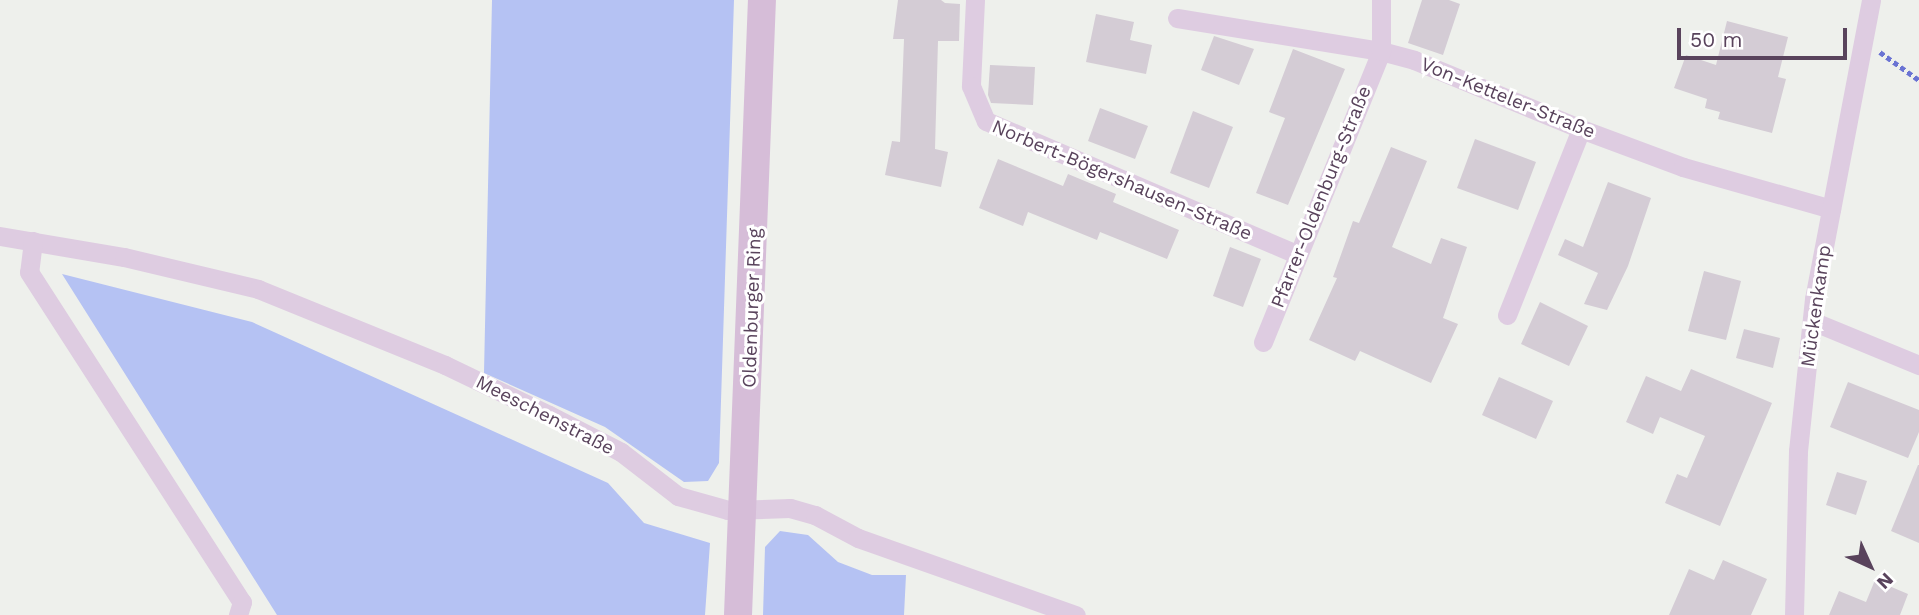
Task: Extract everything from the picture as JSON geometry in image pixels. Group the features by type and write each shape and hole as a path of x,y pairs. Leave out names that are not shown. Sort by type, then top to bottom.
{"main road":[{"name":"Oldenburger Ring","path":"738,615 745,510 762,0"}],"street":[{"name":"Norbert-Bögershausen-Straße","path":"975,0 971,86 986,121 1296,254"},
{"path":"1381,0 1381,51"},
{"name":"Mückenkamp","path":"1794,615 1798,451 1812,321 1871,0"},
{"name":"Von-Ketteler-Straße","path":"1177,18 1381,51 1414,60 1581,129 1683,167 1831,209"},
{"name":"Pfarrer-Oldenburg-Straße","path":"1263,342 1296,254 1381,51"},
{"path":"1507,314 1581,129"},
{"name":"Meeschenstraße","path":"0,236 124,257 258,289 445,365 549,415 621,452 678,496 728,510 790,509 815,515 858,538 1076,615"},
{"path":"33,241 29,272 242,602 238,615"},
{"path":"1812,321 1919,365"}],"path":[{"path":"1864,44 1884,53 1919,80"}],"shaded area":[{"path":"492,0 734,0 719,463 708,481 684,482 605,427 484,373"},
{"path":"62,274 252,322 608,483 644,523 710,543 705,615 277,615"},
{"path":"780,531 808,535 838,562 872,575 906,575 904,615 763,615 765,547"}],"building":[{"path":"898,0 941,0 945,3 960,4 959,41 938,41 935,149 948,152 941,187 885,175 892,141 900,142 904,39 893,39"},
{"path":"1422,0 1449,0 1460,4 1443,55 1408,43"},
{"path":"1096,14 1134,22 1130,40 1152,45 1146,74 1086,62"},
{"path":"1727,21 1788,37 1778,77 1786,79 1772,133 1718,119 1720,112 1705,108 1707,99 1674,88 1686,55 1716,65"},
{"path":"1214,36 1254,49 1239,85 1201,70"},
{"path":"1293,49 1345,69 1288,205 1256,193 1285,118 1269,112"},
{"path":"990,65 1035,67 1033,105 991,103 988,95"},
{"path":"1100,108 1148,126 1135,159 1088,141"},
{"path":"1193,111 1233,127 1209,188 1170,173"},
{"path":"1475,139 1536,162 1518,210 1457,188"},
{"path":"1391,147 1427,161 1392,247 1431,264 1441,238 1467,247 1443,318 1458,324 1431,383 1360,351 1355,361 1309,340 1337,278 1333,277 1353,221 1359,223"},
{"path":"998,159 1063,186 1068,174 1116,194 1113,202 1179,230 1167,259 1100,232 1097,240 1028,212 1023,226 979,208"},
{"path":"1608,182 1651,198 1628,266 1607,310 1584,304 1598,273 1558,255 1565,239 1583,247"},
{"path":"1230,247 1261,259 1243,307 1213,296"},
{"path":"1704,271 1741,281 1726,340 1688,331"},
{"path":"1540,302 1588,326 1569,366 1521,344"},
{"path":"1744,329 1780,338 1773,368 1736,358"},
{"path":"1691,369 1772,403 1720,526 1665,503 1677,474 1687,478 1705,436 1660,417 1653,434 1626,422 1646,376 1681,391"},
{"path":"1499,377 1553,401 1536,439 1482,415"},
{"path":"1848,382 1919,410 1919,432 1908,458 1830,427"},
{"path":"1919,465 1919,543 1891,531"},
{"path":"1837,472 1867,481 1856,515 1826,505"},
{"path":"1723,560 1767,579 1751,615 1669,615 1689,569 1714,580"},
{"path":"1875,580 1908,594 1900,615 1829,615 1839,591 1866,602"}]}
